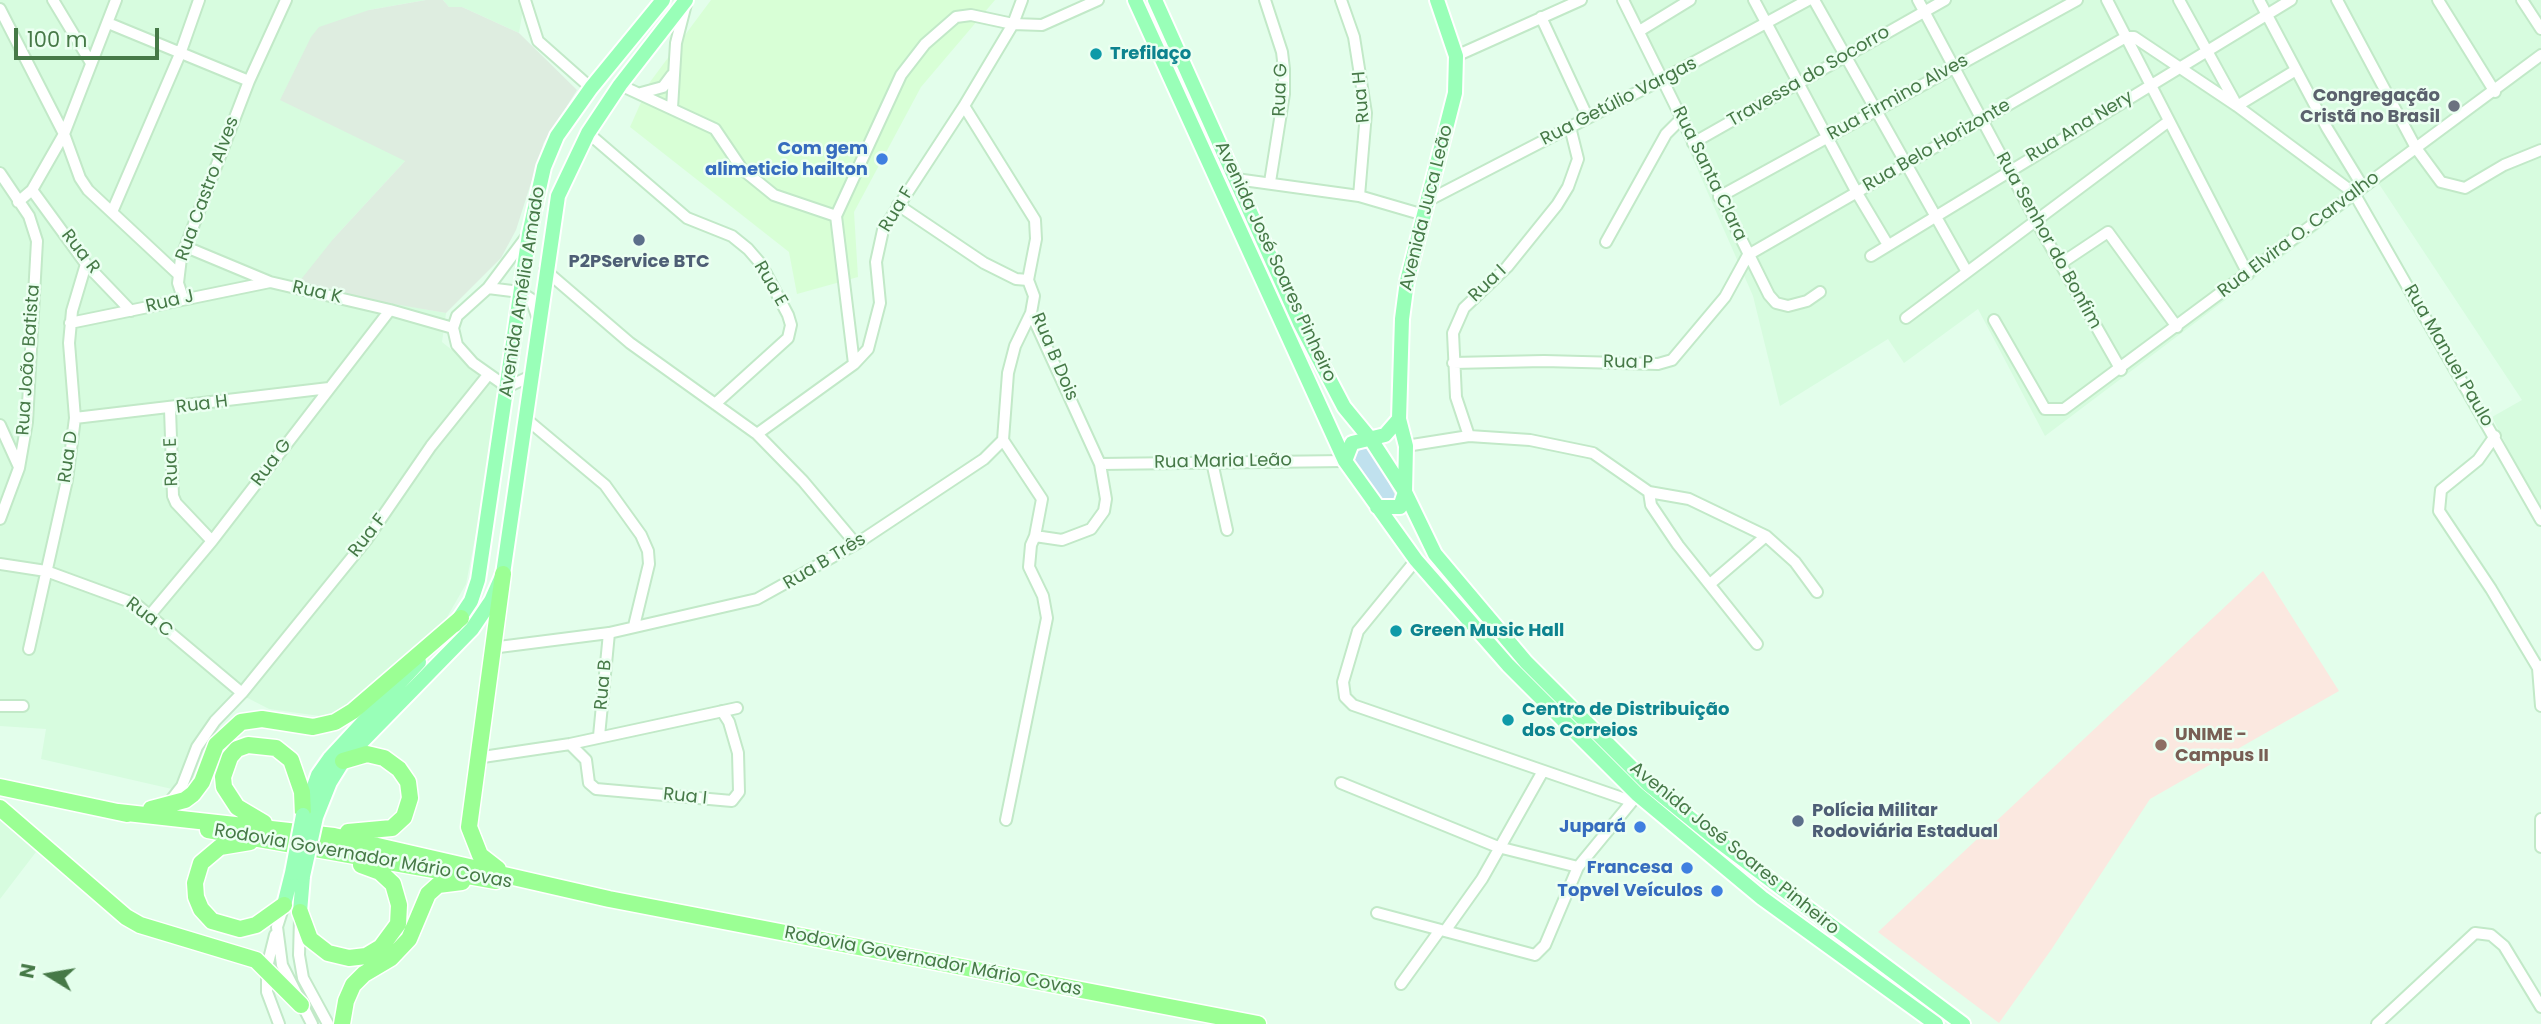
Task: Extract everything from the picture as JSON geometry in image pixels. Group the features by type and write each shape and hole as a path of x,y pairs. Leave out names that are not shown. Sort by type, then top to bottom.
{"highway":[{"path":"502,877 480,855 472,841 469,827 476,758 503,574"},
{"path":"138,812 166,806 193,794 202,782 216,745 241,722 262,719 313,727 335,722 353,711 461,618"},
{"path":"271,834 237,807 224,787 225,768 237,749 257,744 284,752 299,778 309,816"},
{"path":"334,836 392,828 404,817 410,798 408,782 400,769 384,758 366,754 343,761"},
{"name":"Rodovia Governador Mário Covas","path":"0,787 118,812 271,834 334,836 502,877 1258,1024"},
{"path":"0,808 125,917 139,925 243,954 267,967 301,1005"},
{"name":"Rodovia Governador Mário Covas","path":"118,812 138,812 271,834 333,853 502,877"},
{"path":"271,834 209,853 201,863 195,883 196,897 212,921 240,929 256,925 284,905"},
{"path":"300,912 310,939 328,953 349,958 366,956 382,947 398,925 399,905 393,884 380,872 333,853"},
{"path":"342,1024 346,1001 353,985 364,974 391,958 409,939 428,894 438,885 502,877"}],"main road":[{"name":"Avenida Amélia Amado","path":"309,816 318,775 330,758 461,618 478,580 529,234 544,167 557,136 663,0"},
{"name":"Avenida Amélia Amado","path":"309,816 343,761 472,629 491,601 503,574 545,270 558,196 588,133 620,85 686,0"},
{"name":"Avenida José Soares Pinheiro","path":"1135,0 1345,461 1416,559 1508,665 1634,798 1762,898 1937,1024"},
{"name":"Avenida José Soares Pinheiro","path":"1155,0 1300,323 1344,407 1372,441 1405,492 1435,554 1526,662 1648,784 1811,912 1963,1024"},
{"name":"Avenida Juca Leão","path":"1405,492 1406,446 1399,419 1406,281 1455,93 1456,56 1437,0"},
{"path":"1345,461 1352,443 1372,441 1392,430 1399,419"},
{"path":"1377,507 1400,507 1405,492"},
{"path":"284,905 298,874 309,816"},
{"path":"298,874 300,912"}],"street":[{"path":"53,0 91,63"},
{"path":"18,202 32,190 64,134 116,0"},
{"path":"112,212 180,54 199,0"},
{"name":"Rua Castro Alves","path":"183,298 178,274 186,247 249,81 286,0"},
{"path":"525,0 538,41 591,89"},
{"path":"672,108 672,75 686,0"},
{"name":"Rua F","path":"757,434 854,364 868,349 880,303 877,247 898,205 964,106 1013,24 1022,0"},
{"path":"854,364 836,216 895,86 925,44 960,16 995,18 1013,24 1042,25 1098,0"},
{"name":"Rua G","path":"1265,0 1282,52 1284,69 1284,94 1270,182"},
{"name":"Rua H","path":"1341,0 1354,37 1366,113 1359,196"},
{"path":"1456,56 1581,0"},
{"name":"Rua Santa Clara","path":"1623,0 1641,30 1681,119 1760,280 1776,303 1798,305 1820,292"},
{"path":"1641,30 1690,0"},
{"path":"1754,0 1857,193 1888,245"},
{"name":"Rua Getúlio Vargas","path":"1429,200 1663,79 1808,0"},
{"path":"1814,0 1967,272"},
{"name":"Rua Senhor do Bonfim","path":"1918,0 2008,170 2120,370"},
{"name":"Travessa do Socorro","path":"1693,143 1945,0"},
{"name":"Rua Firmino Alves","path":"1719,197 2077,0"},
{"path":"2107,0 2248,274"},
{"path":"2179,0 2237,106"},
{"name":"Rua Manuel Paulo","path":"2259,0 2358,190 2541,520"},
{"name":"Rua Ana Nery","path":"1871,257 2008,170 2291,0"},
{"path":"2337,0 2416,148 2441,182 2457,188 2477,184 2504,165 2541,150"},
{"path":"2438,0 2495,92"},
{"path":"2522,0 2541,29"},
{"path":"0,9 64,134 80,178 88,190 178,274"},
{"path":"1541,17 1588,118"},
{"path":"108,23 249,81"},
{"path":"2126,37 2139,39 2181,66 2358,190"},
{"name":"Rua Belo Horizonte","path":"1748,255 2126,37"},
{"name":"Rua Elvira O. Carvalho","path":"1994,320 2045,409 2064,409 2120,370 2358,190 2495,92 2541,55"},
{"path":"2237,106 2296,70"},
{"path":"640,93 663,88 672,75"},
{"path":"620,85 715,129 742,169 774,195 836,216"},
{"name":"Rua B Dois","path":"964,106 1035,220 1036,239 1028,279 1034,296 1031,313 1100,464 1107,499 1104,512 1097,522 1080,536 1062,540 1035,536"},
{"path":"1606,242 1666,134 1681,119"},
{"path":"1906,318 2169,121"},
{"name":"Rua I","path":"1469,436 1458,404 1453,363 1453,333 1464,307 1507,267 1557,205 1568,187 1578,159 1570,127"},
{"name":"Rua E","path":"588,133 687,218 732,236 748,249 761,264 788,315 791,325 788,338 715,404"},
{"name":"Rua João Batista","path":"0,173 29,216 37,241 27,422 19,468 0,519"},
{"path":"1236,179 1359,196 1424,215"},
{"name":"Rua R","path":"32,190 86,264 131,310"},
{"path":"898,205 984,262 1016,279 1028,279"},
{"path":"2060,264 2108,232 2177,327"},
{"path":"529,234 488,288 457,316 453,328 457,345 488,375 507,387 531,376"},
{"name":"Rua K","path":"186,247 270,282 453,328"},
{"name":"Rua P","path":"1453,363 1544,361 1658,364 1672,360 1726,297 1748,255"},
{"name":"Rua D","path":"29,649 67,480 75,418 70,370 71,323 86,264"},
{"path":"545,270 630,343 757,434 803,481 856,544"},
{"name":"Rua J","path":"71,323 270,282"},
{"path":"488,288 520,292 531,299 538,319"},
{"name":"Rua G","path":"150,615 212,541 390,310"},
{"path":"1006,820 1047,618 1043,596 1029,567 1042,499 1003,440 1008,373 1015,346 1031,313"},
{"name":"Rua F","path":"166,806 180,791 203,738 367,539 431,446 488,375"},
{"name":"Rua H","path":"75,418 170,409 329,388"},
{"name":"Rua E","path":"170,409 173,496 176,503 212,541"},
{"path":"525,418 605,485 641,535 648,551 649,564 634,626"},
{"path":"0,425 19,468"},
{"path":"1406,446 1469,436 1579,447 1610,462 1649,492 1689,499 1766,536 1795,562 1817,592"},
{"path":"2495,436 2478,460 2441,490 2439,511 2539,667 2541,706"},
{"name":"Rua B Três","path":"491,648 609,633 757,599 856,544 984,459 1003,440"},
{"name":"Rua Maria Leão","path":"1100,464 1345,461"},
{"path":"1212,462 1227,530"},
{"path":"1649,492 1651,505 1678,545 1757,644"},
{"path":"1710,584 1766,536"},
{"path":"1377,913 1535,955 1540,953 1578,867 1634,798 1543,771 1353,705 1345,697 1343,682 1358,631 1416,559"},
{"name":"Rua C","path":"0,564 46,571 118,595 150,615 242,693"},
{"name":"Rua B","path":"599,736 609,633"},
{"path":"0,706 23,706"},
{"path":"476,758 570,744 737,708"},
{"name":"Rua I","path":"570,744 586,760 589,783 596,789 732,801 739,793 738,753 729,722 722,711"},
{"path":"1401,984 1482,879 1543,771"},
{"path":"1341,783 1498,847 1578,867"},
{"path":"2541,819 2541,848"},
{"path":"279,1024 267,992 267,967 284,905"},
{"path":"300,912 299,956 303,978 327,1024"},
{"path":"277,927 282,965 312,1024"},
{"path":"2377,1024 2475,933 2491,935 2504,946 2541,1007"}],"shaded area":[{"path":"0,0 426,0 369,10 356,134 406,160 334,238 322,290 446,313 442,342 498,387 485,487 466,584 446,619 385,678 334,718 269,709 238,693 187,763 172,789 41,759 46,729 0,726"},
{"path":"426,0 443,0 449,7 462,7 519,33 577,90 544,142 516,230 501,258 446,313 295,287 334,238 405,161 280,100 311,37 319,27 369,10"},
{"path":"443,0 519,0 523,10 519,33 462,7 449,7"},
{"path":"711,0 995,0 921,87 854,212 858,277 797,294 789,252 630,127 650,82"},
{"path":"1619,0 2541,0 2541,514 2492,417 2522,400 2379,184 2045,436 1978,309 1904,363 1888,339 1780,406 1753,296 1657,77"},
{"path":"1370,448 1376,457 1397,499 1395,502 1383,503 1354,463 1357,452"},
{"name":"UNIME - Campus II","path":"2263,571 2339,691 2150,799 2051,950 1999,1023 1878,932"},
{"path":"0,820 36,852 0,899"}],"place":[{"name":"Trefilaço","path":"1096,54"},
{"name":"Congregação Cristã no Brasil","path":"2454,106"},
{"name":"Com gem alimeticio hailton","path":"882,159"},
{"name":"P2PService BTC","path":"639,240"},
{"name":"Green Music Hall","path":"1396,631"},
{"name":"Centro de Distribuição dos Correios","path":"1508,720"},
{"name":"UNIME - Campus II","path":"2161,745"},
{"name":"Polícia Militar Rodoviária Estadual","path":"1798,821"},
{"name":"Jupará","path":"1640,827"},
{"name":"Francesa","path":"1687,868"},
{"name":"Topvel Veículos","path":"1717,891"}]}
